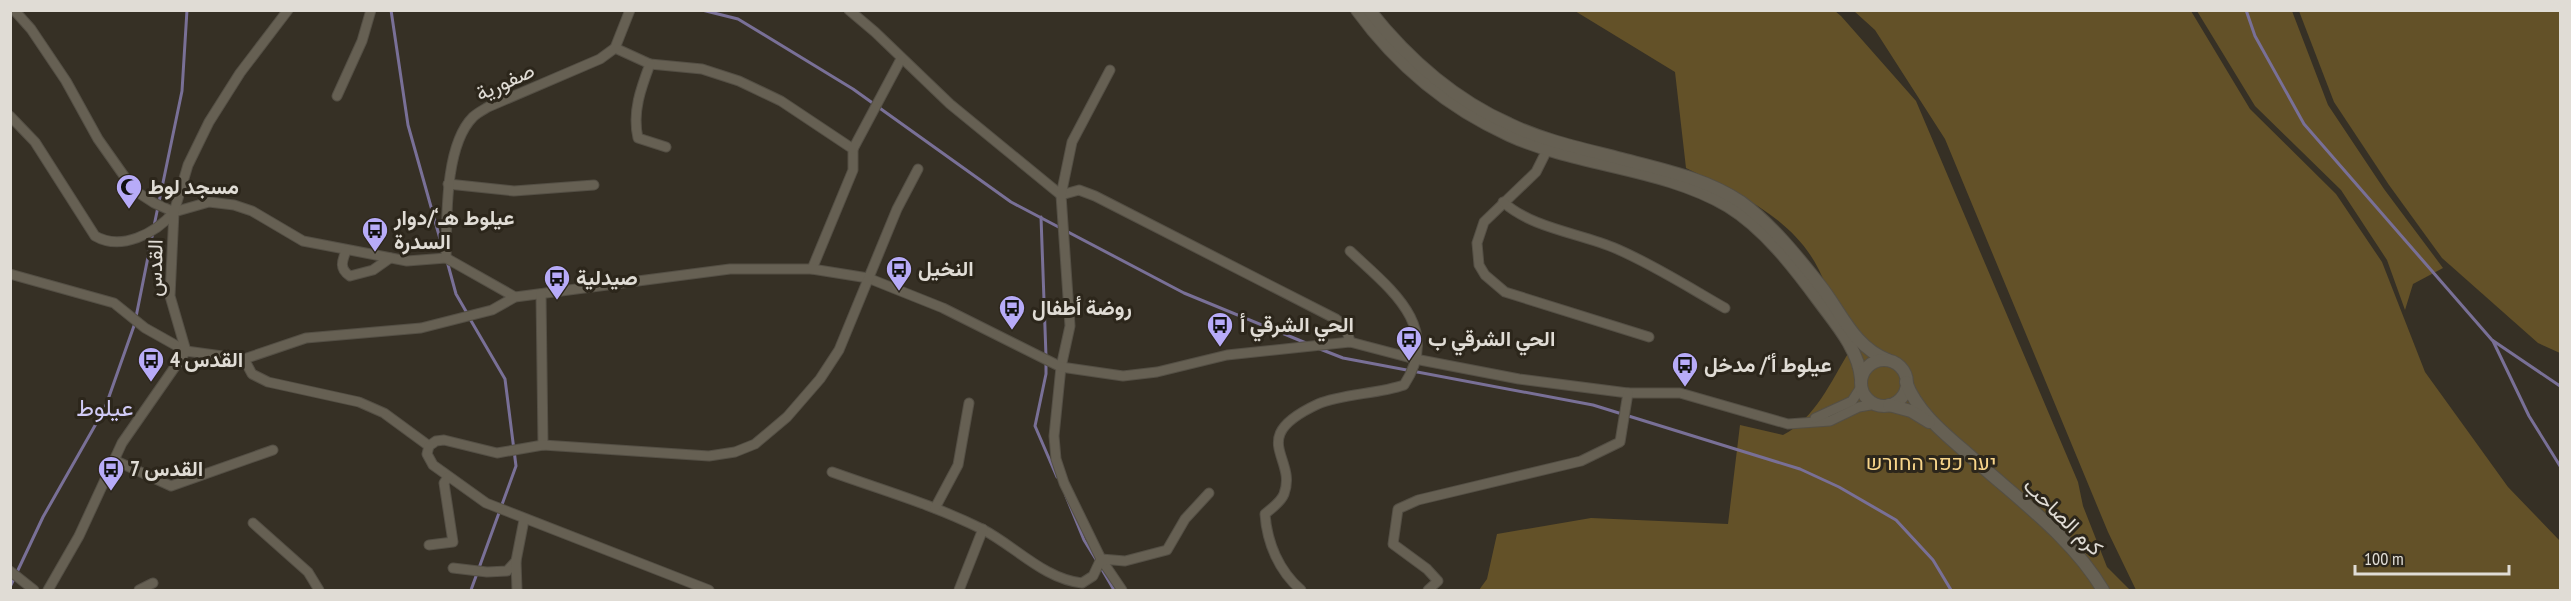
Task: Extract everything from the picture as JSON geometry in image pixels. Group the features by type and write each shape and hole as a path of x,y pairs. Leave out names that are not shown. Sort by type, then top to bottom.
{"street":[{"path":"14,10 32,29 98,139 134,190 174,212"},
{"name":"القدس","path":"186,351 171,297 174,212 188,165 209,122 240,73 288,10"},
{"path":"337,96 362,41 372,10"},
{"path":"630,10 615,48 650,64 702,69 739,81 781,101 852,149"},
{"path":"849,10 950,104 1061,195"},
{"path":"10,274 114,303 145,328 186,351 244,359 306,338 421,328 492,310 515,297 730,269 812,269 868,278 943,308 1060,367 1123,376 1157,372 1227,356 1350,342 1415,359 1519,379 1628,393 1680,393 1773,422 1792,424 1830,421 1859,407 1883,404 1902,396 1906,382 1901,368 1863,347 1804,266 1767,225 1740,202 1696,179 1495,129 1438,94 1402,64 1357,10"},
{"path":"1369,10 1412,58 1457,95 1510,125 1550,144 1685,187 1714,199 1743,216 1783,256 1830,316 1856,357 1861,383 1868,399 1883,404"},
{"name":"صفورية","path":"446,258 448,184 453,160 472,118 488,107 600,59 615,48"},
{"path":"812,269 852,170 852,149 901,59"},
{"path":"650,64 640,88 636,127 639,138 666,147"},
{"path":"1110,70 1072,142 1061,195 1070,326 1060,367 1054,435 1056,459 1064,483 1101,559 1122,591"},
{"path":"10,116 35,142 94,236 106,243 123,243 162,226 174,212 209,202 234,205 252,211 303,241 407,261 446,258 515,297"},
{"path":"1550,144 1536,172 1484,222 1477,243 1479,265 1494,283 1518,297 1649,337"},
{"path":"709,591 584,540 524,520 486,503 433,465 427,454 429,446 436,441 444,440 497,453 543,445 709,456 735,452 755,444 787,417 820,379 839,350 897,209 918,169"},
{"path":"448,184 514,191 594,185"},
{"path":"1061,195 1079,190 1095,196 1326,313 1346,327 1350,342"},
{"path":"1503,202 1530,219 1596,241 1641,260 1725,308"},
{"path":"346,251 341,263 344,272 350,276 372,270 390,258"},
{"path":"1301,591 1278,563 1266,525 1265,514 1284,495 1286,485 1277,445 1279,435 1286,426 1319,403 1404,385 1415,359 1418,341 1409,313 1398,298 1350,251"},
{"path":"541,294 543,445"},
{"path":"48,591 79,536 122,443 186,351"},
{"path":"244,359 252,374 268,382 359,402 384,414 429,446"},
{"path":"1792,424 1826,415 1844,406 1852,400 1861,383 1863,373 1873,362 1888,360"},
{"name":"كرم الصاحب","path":"1906,382 1911,394 1938,427 2079,554 2103,591"},
{"path":"1428,591 1438,581 1427,569 1393,544 1398,509 1419,500 1581,461 1620,442 1628,393"},
{"path":"935,508 958,465 969,402"},
{"name":"كرم الصاحب","path":"1883,404 1911,411 1938,427"},
{"path":"114,460 171,486 273,450"},
{"path":"832,472 935,508 983,530 1070,582 1082,583 1093,576 1101,559"},
{"path":"429,545 453,542 444,483 448,477"},
{"path":"1101,559 1125,561 1167,550 1185,519 1209,493"},
{"path":"517,591 516,561 524,520"},
{"path":"254,524 308,572 320,591"},
{"path":"959,591 983,530"},
{"path":"453,568 487,572 507,571 516,561"},
{"path":"10,571 34,591"},
{"path":"139,591 153,583"}],"green space":[{"name":"יער כפר החורש","path":"1575,11 1835,11 1841,16 1916,101 2078,482 2083,506 2107,567 2130,590 1479,590 1487,579 1497,534 1591,518 1728,524 1740,425 1783,435 1794,428 1821,398 1849,352 1824,280 1808,251 1794,235 1762,208 1686,168 1675,72"},
{"path":"1854,11 2191,11 2250,109 2336,194 2382,262 2425,372 2508,487 2560,541 2560,590 2136,590 2108,532 1945,139 1875,30"},
{"path":"2197,11 2292,11 2328,105 2384,189 2443,268 2413,284 2405,310 2387,260 2341,190 2255,106"},
{"path":"2299,11 2560,11 2560,353 2538,343 2442,258 2389,185 2334,102"}],"waterway":[{"path":"154,226 182,91 187,10"},
{"path":"391,10 408,125 442,246"},
{"path":"702,10 738,19 853,89 1011,202 1184,293 1306,343"},
{"path":"2246,10 2255,36 2304,124 2492,340 2560,386"},
{"path":"1041,217 1046,356"},
{"path":"136,317 153,232"},
{"path":"447,261 456,294 467,313"},
{"path":"470,319 505,379 516,466 471,590"},
{"path":"10,587 43,517 105,408 135,323"},
{"path":"2493,341 2529,416 2560,466"},
{"path":"1320,349 1343,358 1593,405 1800,469 1839,487 1896,520 1933,560 1951,590"},
{"path":"1046,363 1046,374 1035,426 1057,477"},
{"path":"1066,496 1084,540 1097,561"},
{"path":"1100,566 1114,590"}],"place":[{"name":"مسجد لوط","path":"129,210"},
{"name":"عيلوط هـ‘/دوار السدرة","path":"375,253"},
{"name":"النخيل","path":"899,292"},
{"name":"صيدلية","path":"557,301"},
{"name":"روضة أطفال","path":"1012,331"},
{"name":"الحي الشرقي أ","path":"1220,348"},
{"name":"الحي الشرقي ب","path":"1409,362"},
{"name":"القدس 4","path":"151,383"},
{"name":"عيلوط أ‘/ مدخل","path":"1685,388"},
{"name":"القدس 7","path":"111,492"}],"district":[{"name":"عيلوط","path":"105,408"}]}
